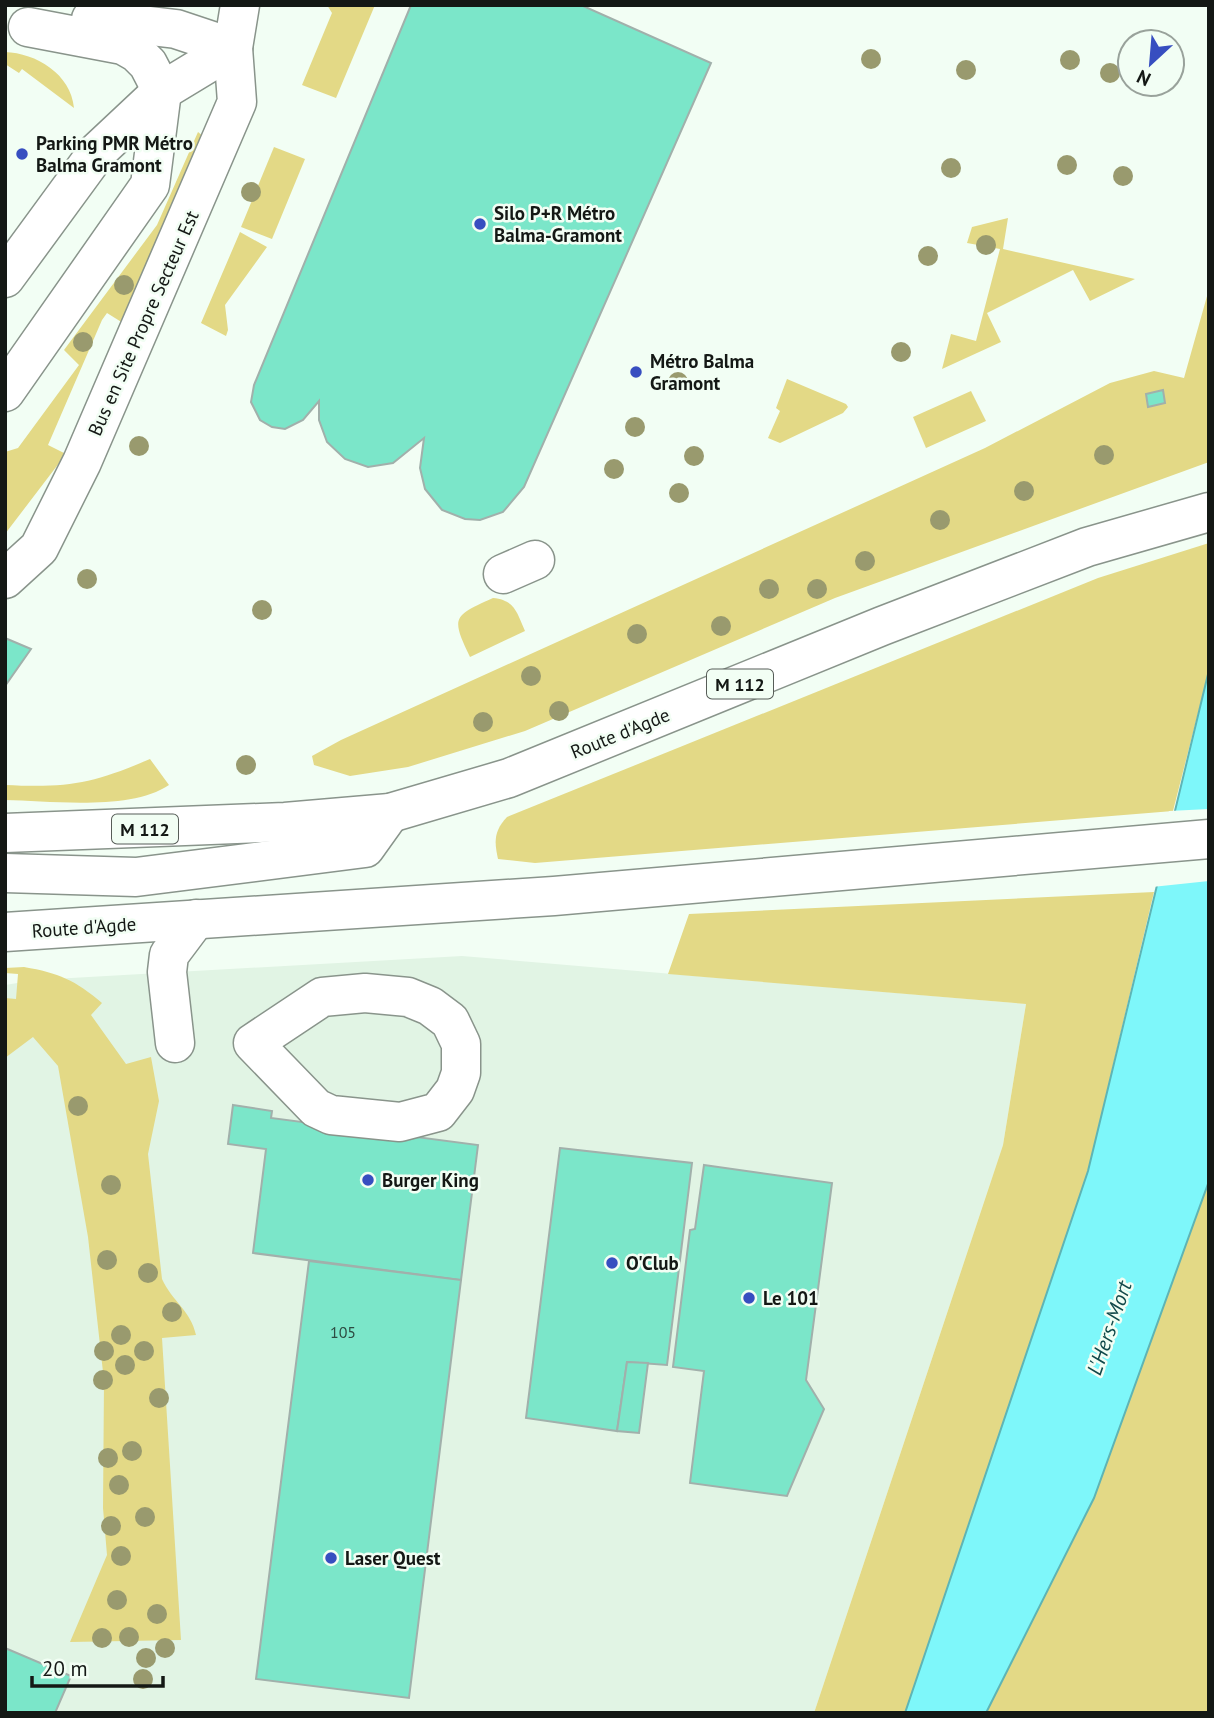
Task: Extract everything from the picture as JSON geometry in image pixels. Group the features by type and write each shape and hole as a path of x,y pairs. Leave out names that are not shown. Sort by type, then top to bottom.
{"main road":[{"name":"Bus en Site Propre Secteur Est","path":"5,579 39,548 82,462 237,102 233,48 240,5"},
{"path":"17,29 91,19 176,29 233,48"},
{"path":"5,392 150,186 162,90 148,64 137,52 123,45 17,29"},
{"path":"5,278 98,151 162,90 233,48"},
{"name":"Route d'Agde","path":"5,833 285,822 390,813 509,778 882,626 1087,547 1209,512"},
{"path":"5,873 136,877 365,848 390,813"},
{"name":"Route d'Agde","path":"5,932 568,895 1209,839"},
{"path":"174,1043 167,972 169,955 196,919"},
{"path":"365,993 408,997 430,1006 450,1021 461,1044 461,1073 455,1090 438,1112 400,1122 331,1115 316,1108 253,1043 322,997 365,993"}],"shaded area":[{"path":"327,5 375,5 336,98 302,85 332,13"},
{"path":"5,52 28,56 50,68 66,85 74,108 22,69 19,73 5,64"},
{"path":"198,132 204,137 123,323 107,313 102,320 48,445 66,454 5,534 5,452 18,448 79,365 64,350 157,225"},
{"path":"274,147 305,159 272,239 241,227"},
{"path":"1008,218 1003,249 1135,279 1090,301 1073,270 987,313 1001,342 942,369 951,334 976,341 1000,249 967,243 972,227"},
{"path":"240,232 267,247 225,305 228,330 226,336 201,323"},
{"path":"1209,289 1209,462 835,598 525,731 408,767 350,776 314,765 312,756 341,740 985,448 1110,383 1154,371 1184,378"},
{"path":"787,379 848,407 843,413 780,443 768,438 780,411 776,408"},
{"path":"971,391 986,421 926,448 913,417"},
{"path":"1209,543 1209,670 1173,811 535,863 498,859 496,836 507,817 1098,578"},
{"path":"493,598 511,605 525,631 470,657 460,633 459,619 470,609"},
{"path":"150,759 169,785 153,793 90,803 5,800 5,785 63,785 112,774"},
{"path":"1154,892 1088,1171 905,1713 814,1713 1003,1145 1026,1004 668,974 689,914"},
{"path":"462,956 1026,1004 1003,1145 814,1713 5,1713 5,985 36,980"},
{"path":"24,967 66,979 102,1003 91,1015 126,1064 151,1057 159,1101 148,1154 162,1279 190,1319 196,1335 162,1338 181,1640 70,1642 107,1555 103,1508 104,1381 88,1237 58,1066 33,1037 5,1058 5,998 16,999 18,974 5,973 5,968"},
{"path":"1209,1181 1209,1713 986,1713 1094,1498"}],"water":[{"name":"L'Hers-Mort","path":"1209,670 1209,1181 1094,1498 986,1713 905,1713 1088,1171"}],"pier":[{"path":"1209,809 1209,881 1152,887 1169,811"}],"building":[{"name":"Silo P+R Métro Balma-Gramont","path":"411,5 581,5 711,63 524,487 503,512 480,520 465,519 442,510 425,489 420,468 424,438 393,463 368,467 345,459 327,442 319,420 319,401 303,420 285,429 272,427 260,420 251,402 254,385"},
{"path":"1163,390 1165,403 1148,407 1146,394"},
{"path":"5,638 31,649 5,686"},
{"name":"Burger King","path":"233,1105 272,1111 271,1118 478,1145 461,1280 253,1253 266,1149 228,1144"},
{"name":"O'Club","path":"560,1148 692,1163 667,1365 627,1362 617,1431 526,1418"},
{"name":"Le 101","path":"704,1165 832,1183 806,1380 824,1409 787,1496 690,1483 704,1371 673,1367 690,1230 695,1229"},
{"path":"309,1261 461,1280 409,1698 256,1679"},
{"path":"627,1362 648,1363 639,1433 617,1431"},
{"path":"5,1648 71,1676 55,1713 5,1713"}],"place":[{"name":"Parking PMR Métro Balma Gramont","path":"22,154"},
{"name":"Silo P+R Métro Balma-Gramont","path":"480,224"},
{"name":"Métro Balma Gramont","path":"636,372"},
{"name":"Burger King","path":"368,1180"},
{"name":"O'Club","path":"612,1263"},
{"name":"Le 101","path":"749,1298"},
{"name":"Laser Quest","path":"331,1558"}]}
